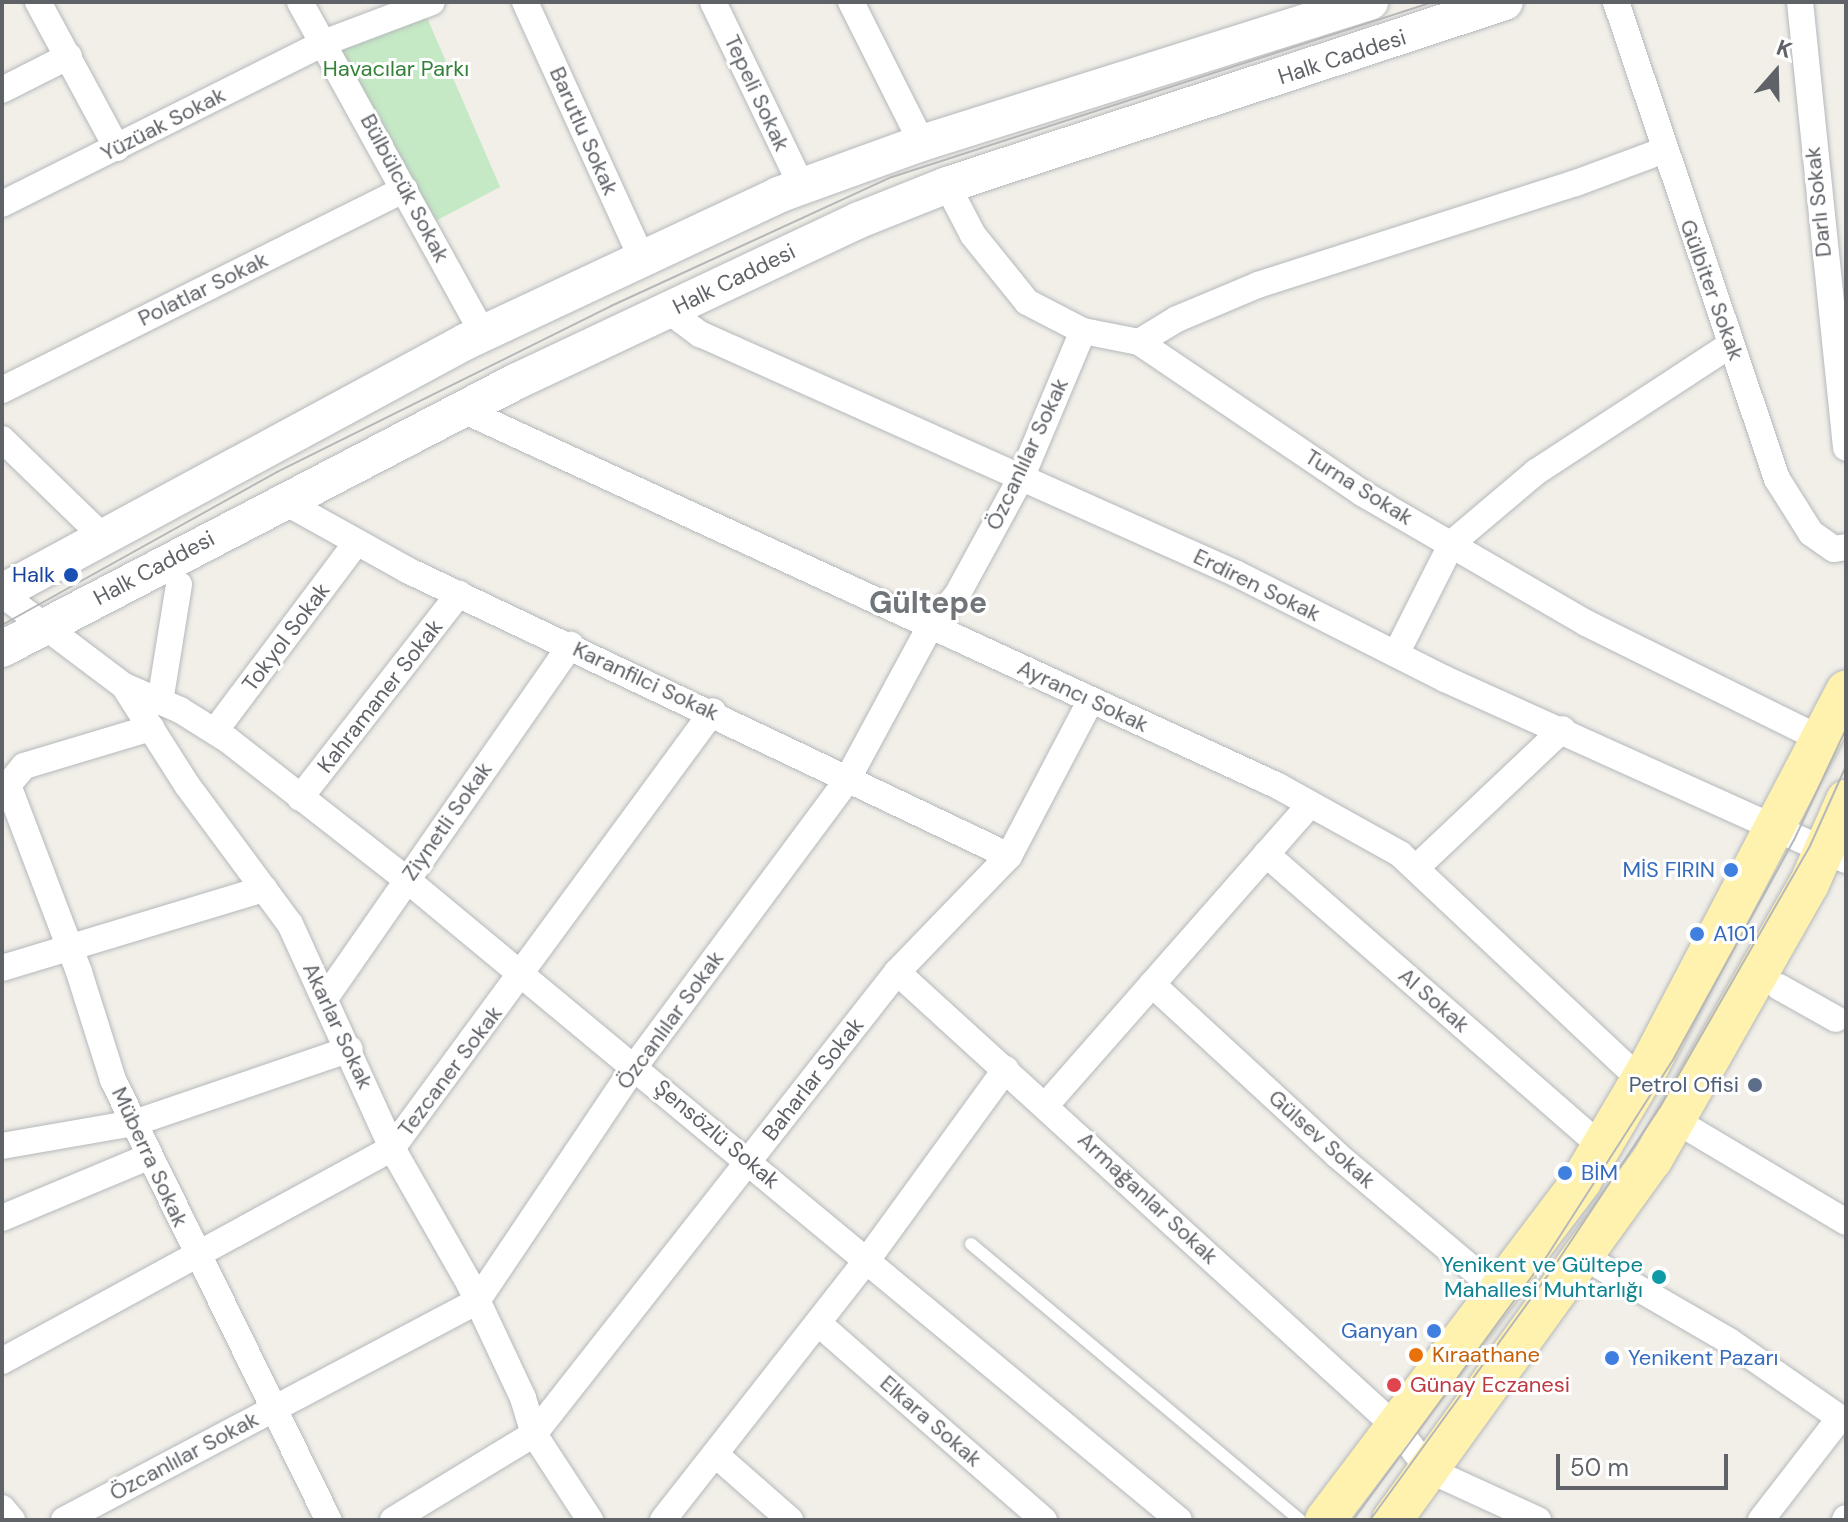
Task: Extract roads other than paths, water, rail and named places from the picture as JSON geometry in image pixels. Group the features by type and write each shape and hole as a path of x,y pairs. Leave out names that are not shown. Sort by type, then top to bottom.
{"main road":[{"name":"Halk Caddesi","path":"2,593 102,536 483,334 801,185 922,143 1370,2"},
{"name":"Halk Caddesi","path":"2,649 461,409 859,220 947,185 1505,2"},
{"path":"1325,1520 1602,1147 1641,1080 1846,690"},
{"path":"1392,1520 1586,1258 1675,1120 1835,856 1846,800"}],"street":[{"path":"38,2 117,148"},
{"name":"Bülbülcük Sokak","path":"300,2 483,334"},
{"name":"Yüzüak Sokak","path":"2,204 323,43 432,2"},
{"name":"Barutlu Sokak","path":"525,2 642,259"},
{"name":"Tepeli Sokak","path":"713,2 801,185"},
{"name":"Gülbiter Sokak","path":"1616,2 1662,151 1730,345 1767,437 1777,479 1811,533 1834,549 1846,547"},
{"name":"Darlı Sokak","path":"1800,2 1846,448"},
{"path":"856,4 922,143"},
{"path":"2,90 69,56"},
{"path":"1139,342 1177,319 1258,285 1576,183 1662,151"},
{"name":"Turna Sokak","path":"947,185 1005,280 1027,302 1083,331 1139,342 1362,493 1586,623 1821,739"},
{"name":"Polatlar Sokak","path":"2,390 405,189"},
{"name":"Erdiren Sokak","path":"669,311 700,334 1237,574 1396,654 1563,729 1773,831 1835,856"},
{"name":"Özcanlılar Sokak","path":"64,1520 477,1301 635,1066 846,782 931,625 957,595 1022,476 1083,331"},
{"path":"1396,654 1452,543 1536,472 1730,345"},
{"name":"Ayrancı Sokak","path":"461,409 931,625 1310,804 1418,866 1641,1080"},
{"path":"2,439 102,536"},
{"name":"Karanfilci Sokak","path":"285,502 459,594 713,711 846,782 1009,856"},
{"name":"Tokyol Sokak","path":"215,731 357,542"},
{"path":"160,702 179,585"},
{"name":"Akarlar Sokak","path":"2,593 124,686 290,924 350,1049 392,1148 477,1301 523,1398 534,1434 590,1520"},
{"name":"Kahramaner Sokak","path":"300,798 459,594"},
{"name":"Ziynetli Sokak","path":"326,997 571,645"},
{"name":"Şensözlü Sokak","path":"124,686 215,731 406,879 1179,1520"},
{"name":"Baharlar Sokak","path":"393,1520 534,1434 897,972 1009,856 1091,700"},
{"name":"Tezcaner Sokak","path":"2,1361 196,1252 392,1148 713,711"},
{"path":"5,784 24,766 151,728"},
{"path":"1418,866 1563,729"},
{"name":"Müberra Sokak","path":"5,784 71,951 113,1080 196,1252 277,1407 329,1520"},
{"path":"1046,1105 1310,804"},
{"name":"Al Sokak","path":"1266,854 1602,1147"},
{"path":"2,968 71,951 264,889"},
{"name":"Armağanlar Sokak","path":"897,972 1396,1427 1429,1470"},
{"name":"Gülsev Sokak","path":"1152,984 1337,1155 1496,1289"},
{"path":"1779,987 1836,1019"},
{"path":"2,1146 134,1123 350,1049"},
{"path":"663,1520 867,1260 1006,1069"},
{"path":"1675,1120 1846,1222"},
{"path":"2,1218 150,1156"},
{"path":"1586,1258 1729,1341 1843,1421 1761,1520"},
{"name":"Elkara Sokak","path":"818,1323 1044,1520"},
{"path":"715,1454 790,1520"},
{"path":"1429,1470 1538,1520"},
{"path":"2,1508 12,1520"}],"lane":[{"path":"971,1244 1300,1520"}],"tram line":[{"path":"2,625 277,472 611,306 892,177 1433,2"},
{"path":"1353,1520 1549,1253 1674,1058 1794,840 1846,729"},
{"path":"1370,1520 1555,1265 1660,1107 1810,846 1846,766"}],"place":[{"name":"Halk","path":"71,575"},
{"name":"MİS FIRIN","path":"1731,870"},
{"name":"A101","path":"1697,934"},
{"name":"Petrol Ofisi","path":"1755,1085"},
{"name":"BİM","path":"1565,1173"},
{"name":"Yenikent ve Gültepe Mahallesi Muhtarlığı","path":"1659,1277"},
{"name":"Ganyan","path":"1434,1331"},
{"name":"Kıraathane","path":"1416,1355"},
{"name":"Yenikent Pazarı","path":"1612,1358"},
{"name":"Günay Eczanesi","path":"1394,1385"}],"district":[{"name":"Gültepe","path":"928,603"}],"park label":[{"name":"Havacılar Parkı","path":"396,69"}]}
